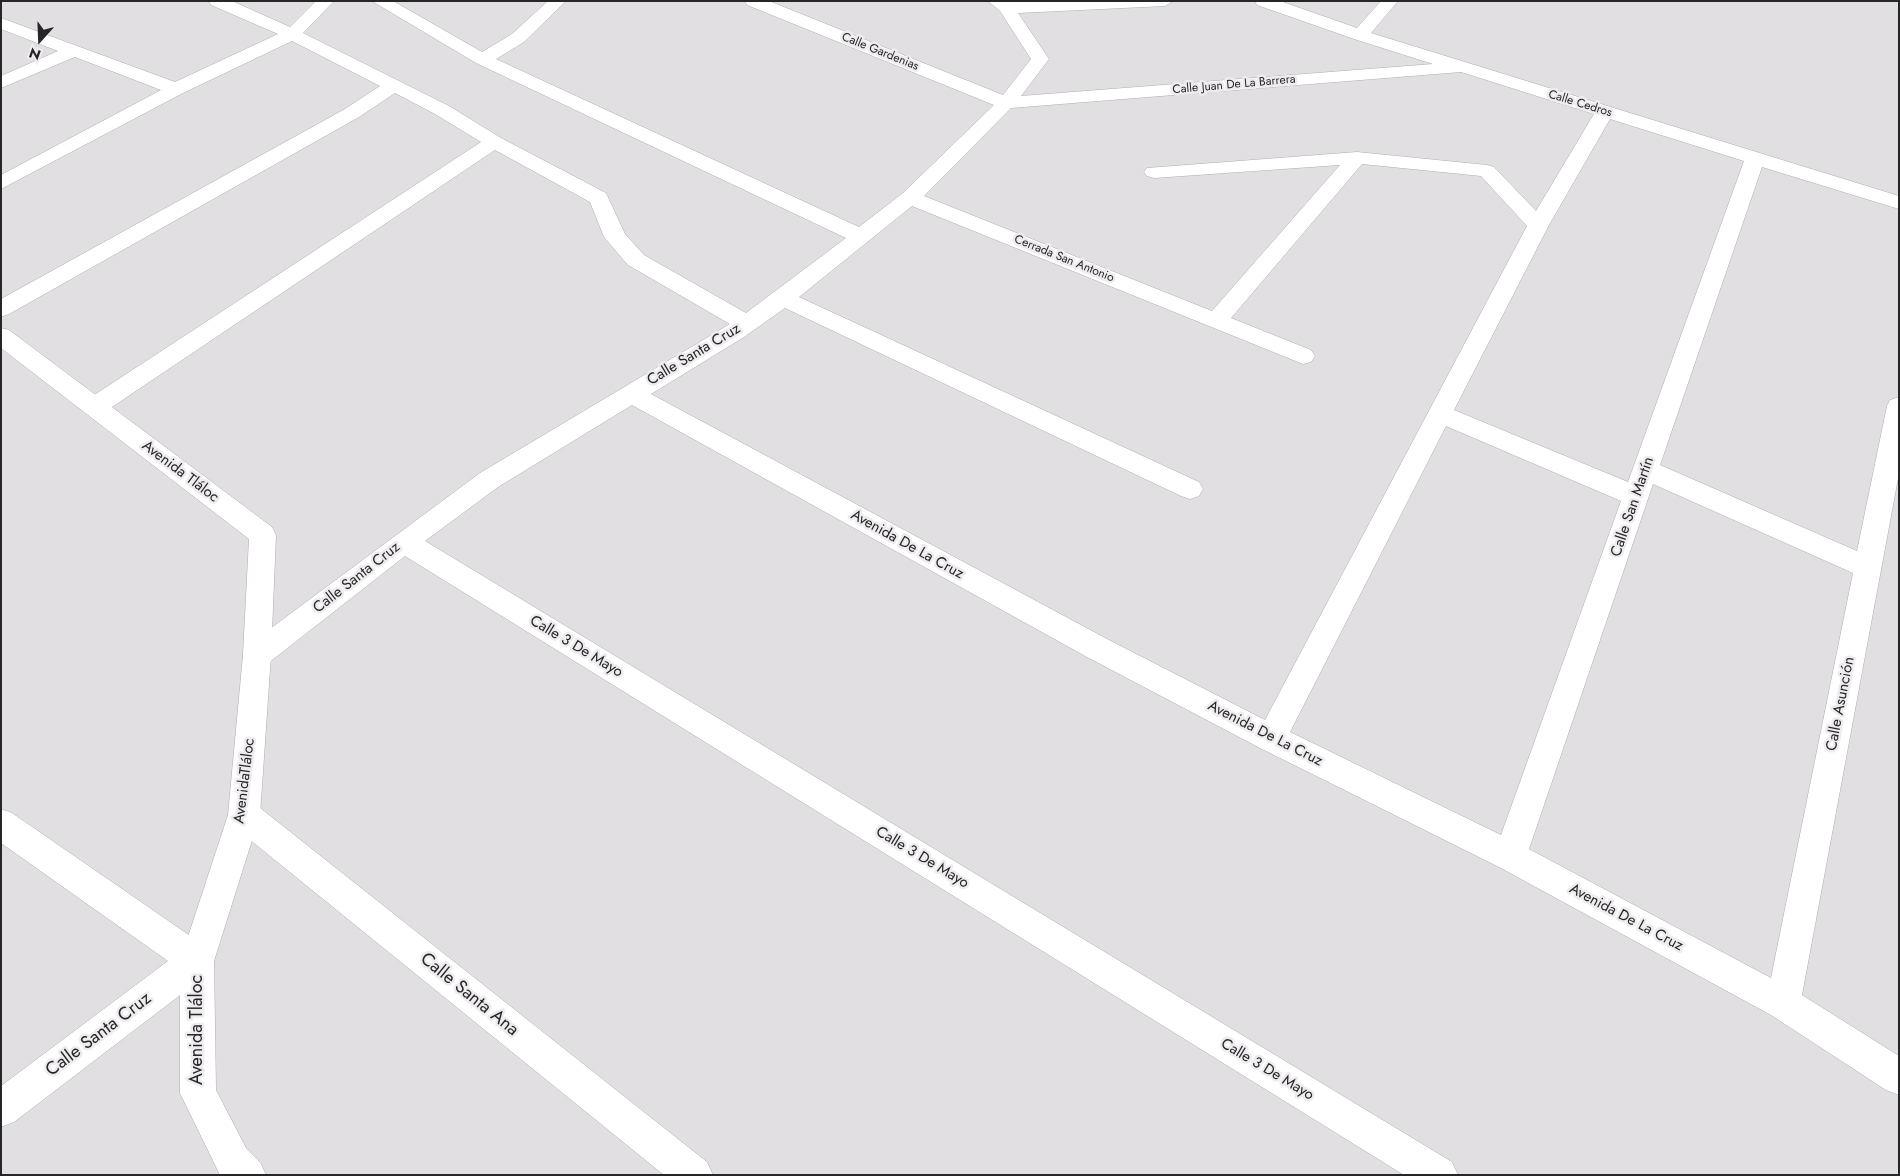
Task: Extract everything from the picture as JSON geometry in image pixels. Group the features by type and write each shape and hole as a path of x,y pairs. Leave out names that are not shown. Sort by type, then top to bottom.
{"street":[{"path":"217,1 292,34 442,110 494,142 599,198 615,237 636,260 747,323"},
{"path":"1,184 176,89 292,34 326,1"},
{"path":"380,1 482,59 860,236"},
{"path":"482,59 518,38 558,1"},
{"name":"Calle Gardenias","path":"753,1 781,5 1006,103"},
{"path":"1001,5 1165,1"},
{"name":"Calle Cedros","path":"1263,1 1360,35 1899,203"},
{"path":"1360,35 1390,1"},
{"name":"Calle Santa Cruz","path":"257,655 404,542 489,480 747,323 783,298 910,198 1006,103 1040,59 1001,5"},
{"path":"1,23 176,89"},
{"path":"1,83 73,51"},
{"name":"Calle Juan De La Barrera","path":"1006,103 1461,67"},
{"path":"1,310 352,113 393,86"},
{"path":"1271,738 1538,225 1605,112"},
{"path":"94,406 494,142"},
{"path":"1154,172 1357,158 1487,171 1538,225"},
{"path":"1217,320 1357,158"},
{"name":"Calle San Martín","path":"1510,856 1755,158"},
{"name":"Cerrada San Antonio","path":"910,198 1303,356"},
{"path":"783,298 1190,489"},
{"name":"Avenida Tláloc","path":"1,336 263,535 257,655"},
{"name":"Avenida De La Cruz","path":"630,394 1097,648 1271,738 1510,856 1783,1003 1899,1077"},
{"name":"Calle Asunción","path":"1783,1003 1899,406"},
{"path":"1440,414 1636,498"},
{"path":"1646,470 1868,567"},
{"name":"Calle 3 De Mayo","path":"404,542 1440,1175"},
{"name":"AvenidaTláloc","path":"197,961 244,815 257,655"},
{"name":"Calle Santa Ana","path":"244,815 694,1175"},
{"path":"1,824 197,961"},
{"name":"Calle Santa Cruz","path":"1,1109 197,961"},
{"name":"Avenida Tláloc","path":"197,961 198,1093 233,1161 247,1175"}]}
